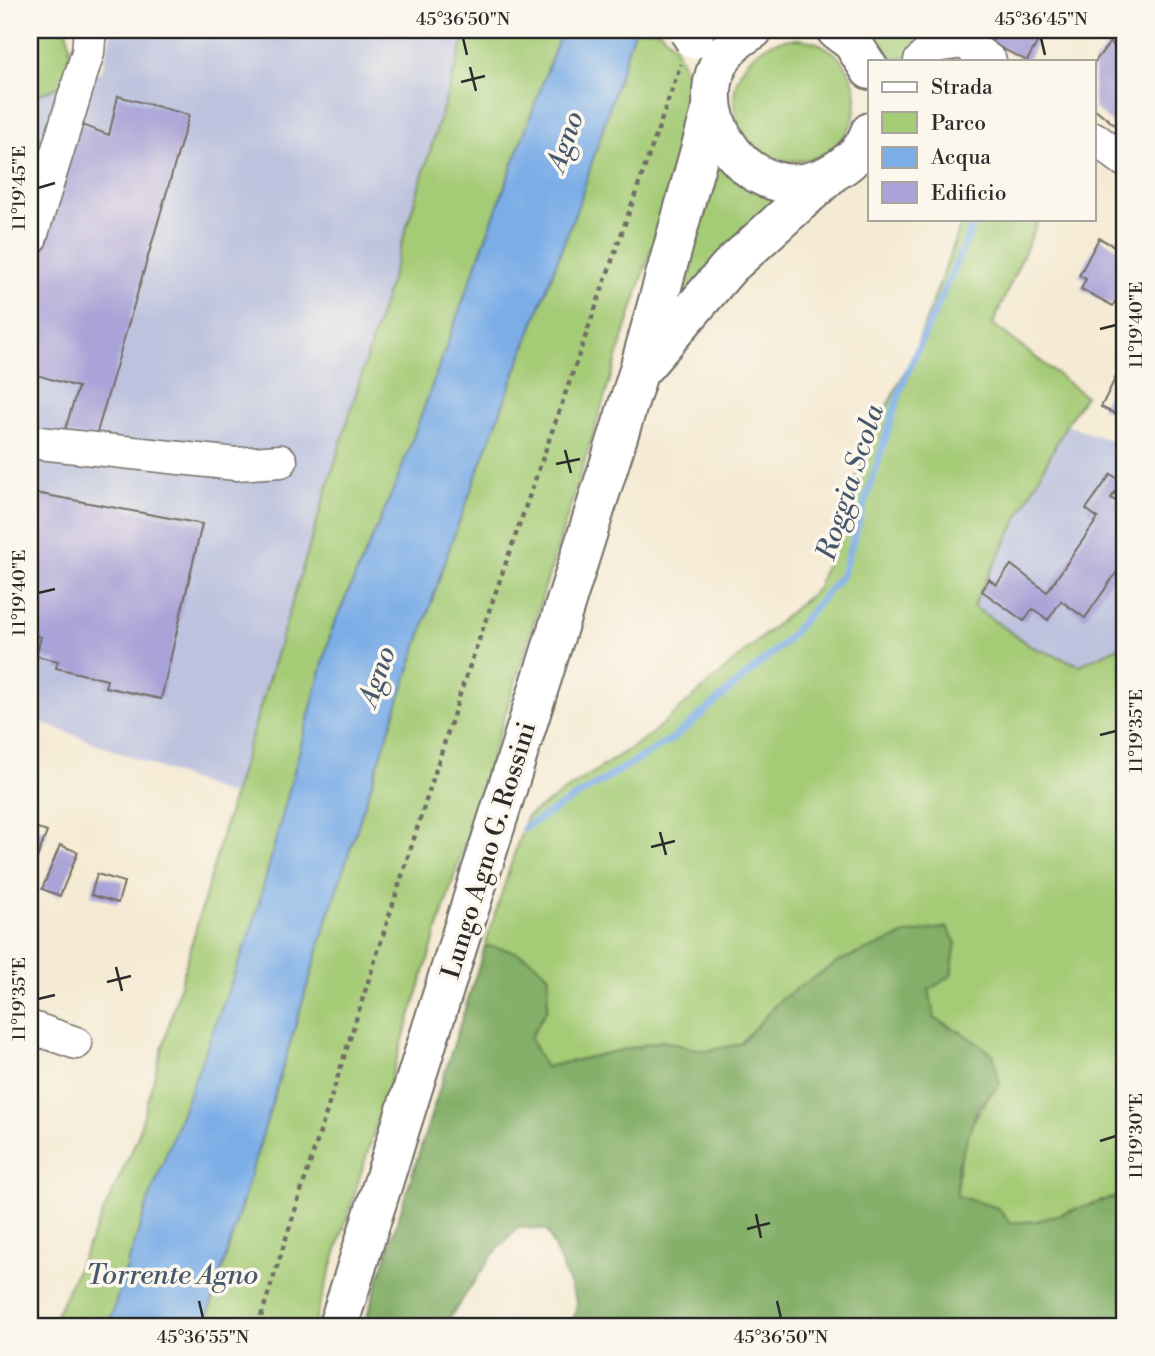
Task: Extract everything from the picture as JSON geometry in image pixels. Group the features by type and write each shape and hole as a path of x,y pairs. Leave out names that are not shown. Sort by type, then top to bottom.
{"main road":[{"path":"836,30 852,43 868,65"},
{"name":"Lungo Agno G. Rossini","path":"338,1326 638,373 720,64 744,31"},
{"path":"688,43 713,95"},
{"name":"Lungo Agno G. Rossini","path":"713,95 717,130 731,153 751,171 776,181 802,183 829,176"},
{"name":"Lungo Agno G. Rossini","path":"638,373 729,267 829,176 852,160 868,135"}],"street":[{"path":"30,240 88,52 90,30"},
{"path":"921,60 935,46 964,42 989,60"},
{"path":"1096,139 1125,161"},
{"path":"30,442 236,464 281,461"},
{"path":"30,1027 76,1042"}],"path":[{"path":"258,1326 462,688 688,43"}],"shaded area":[{"path":"112,30 467,30 233,796 30,718 30,97 102,71"},
{"path":"1066,425 1125,445 1125,644 1080,665 1032,647 973,606"}],"green space":[{"path":"30,30 67,30 70,47 64,85 30,97"},
{"path":"467,30 562,30 396,484 332,629 254,922 146,1208 108,1326 51,1326 137,1139 233,796"},
{"path":"634,30 659,30 675,46 698,100 313,1326 205,1326 331,907 450,546 580,200"},
{"path":"859,30 926,30 923,44 914,53 887,60 870,46"},
{"path":"795,39 818,44 838,57 851,77 856,100 851,123 838,143 818,156 795,161 772,156 752,143 739,123 734,100 739,77 752,57 772,44"},
{"path":"710,155 744,187 783,201 655,334"},
{"path":"963,220 1039,220 993,324 1085,396 1066,425 973,606 1032,647 1080,665 1125,644 1125,1194 1037,1221 1010,1223 997,1208 957,1197 959,1165 967,1136 980,1109 1000,1084 961,1032 935,1019 929,990 781,999 740,1044 706,1052 662,1041 545,1067 530,1038 547,1009 549,976 520,954 485,946 526,817 650,735 817,589 869,441 913,356"},
{"path":"947,927 956,943 951,976 929,990 935,1019 961,1032 993,1054 1000,1084 978,1107 957,1168 957,1196 998,1208 1010,1223 1037,1221 1125,1194 1125,1326 572,1326 577,1303 547,1230 518,1227 492,1256 444,1326 364,1326 485,946 520,954 549,976 547,1009 530,1038 545,1067 662,1041 706,1051 740,1044 781,999 839,961 906,934"}],"water":[{"name":"Torrente Agno","path":"562,30 634,30 580,200 450,546 331,907 205,1326 108,1326 146,1208 254,922 332,629 396,484"}],"building":[{"path":"998,30 1044,30 1028,60 991,43"},
{"path":"1125,37 1125,128 1122,131 1096,110 1096,60 1110,42 1117,48"},
{"path":"118,96 189,115 96,436 64,433 78,387 30,373 30,286 79,124 109,135"},
{"path":"1099,238 1125,252 1125,282 1113,306 1081,289 1086,279 1079,276"},
{"path":"1117,375 1125,380 1125,419 1101,407"},
{"path":"1111,474 1122,482 1111,498 1125,508 1125,560 1085,618 1061,601 1048,620 1033,609 1024,621 982,591 989,579 996,585 1011,565 1047,592 1098,518 1086,509"},
{"path":"30,492 202,524 161,699 105,687 107,680 56,668 58,661 36,656 41,637 30,634"},
{"path":"30,825 47,832 30,876"},
{"path":"60,845 78,852 60,896 42,889"},
{"path":"97,874 124,882 118,903 91,895"}],"waterway":[{"name":"Roggia Scola","path":"985,48 994,30"},
{"name":"Roggia Scola","path":"524,828 675,737 783,644 842,575 902,385 976,220"}],"water label":[{"name":"Agno","path":"564,141"},
{"name":"Agno","path":"376,676"}]}
